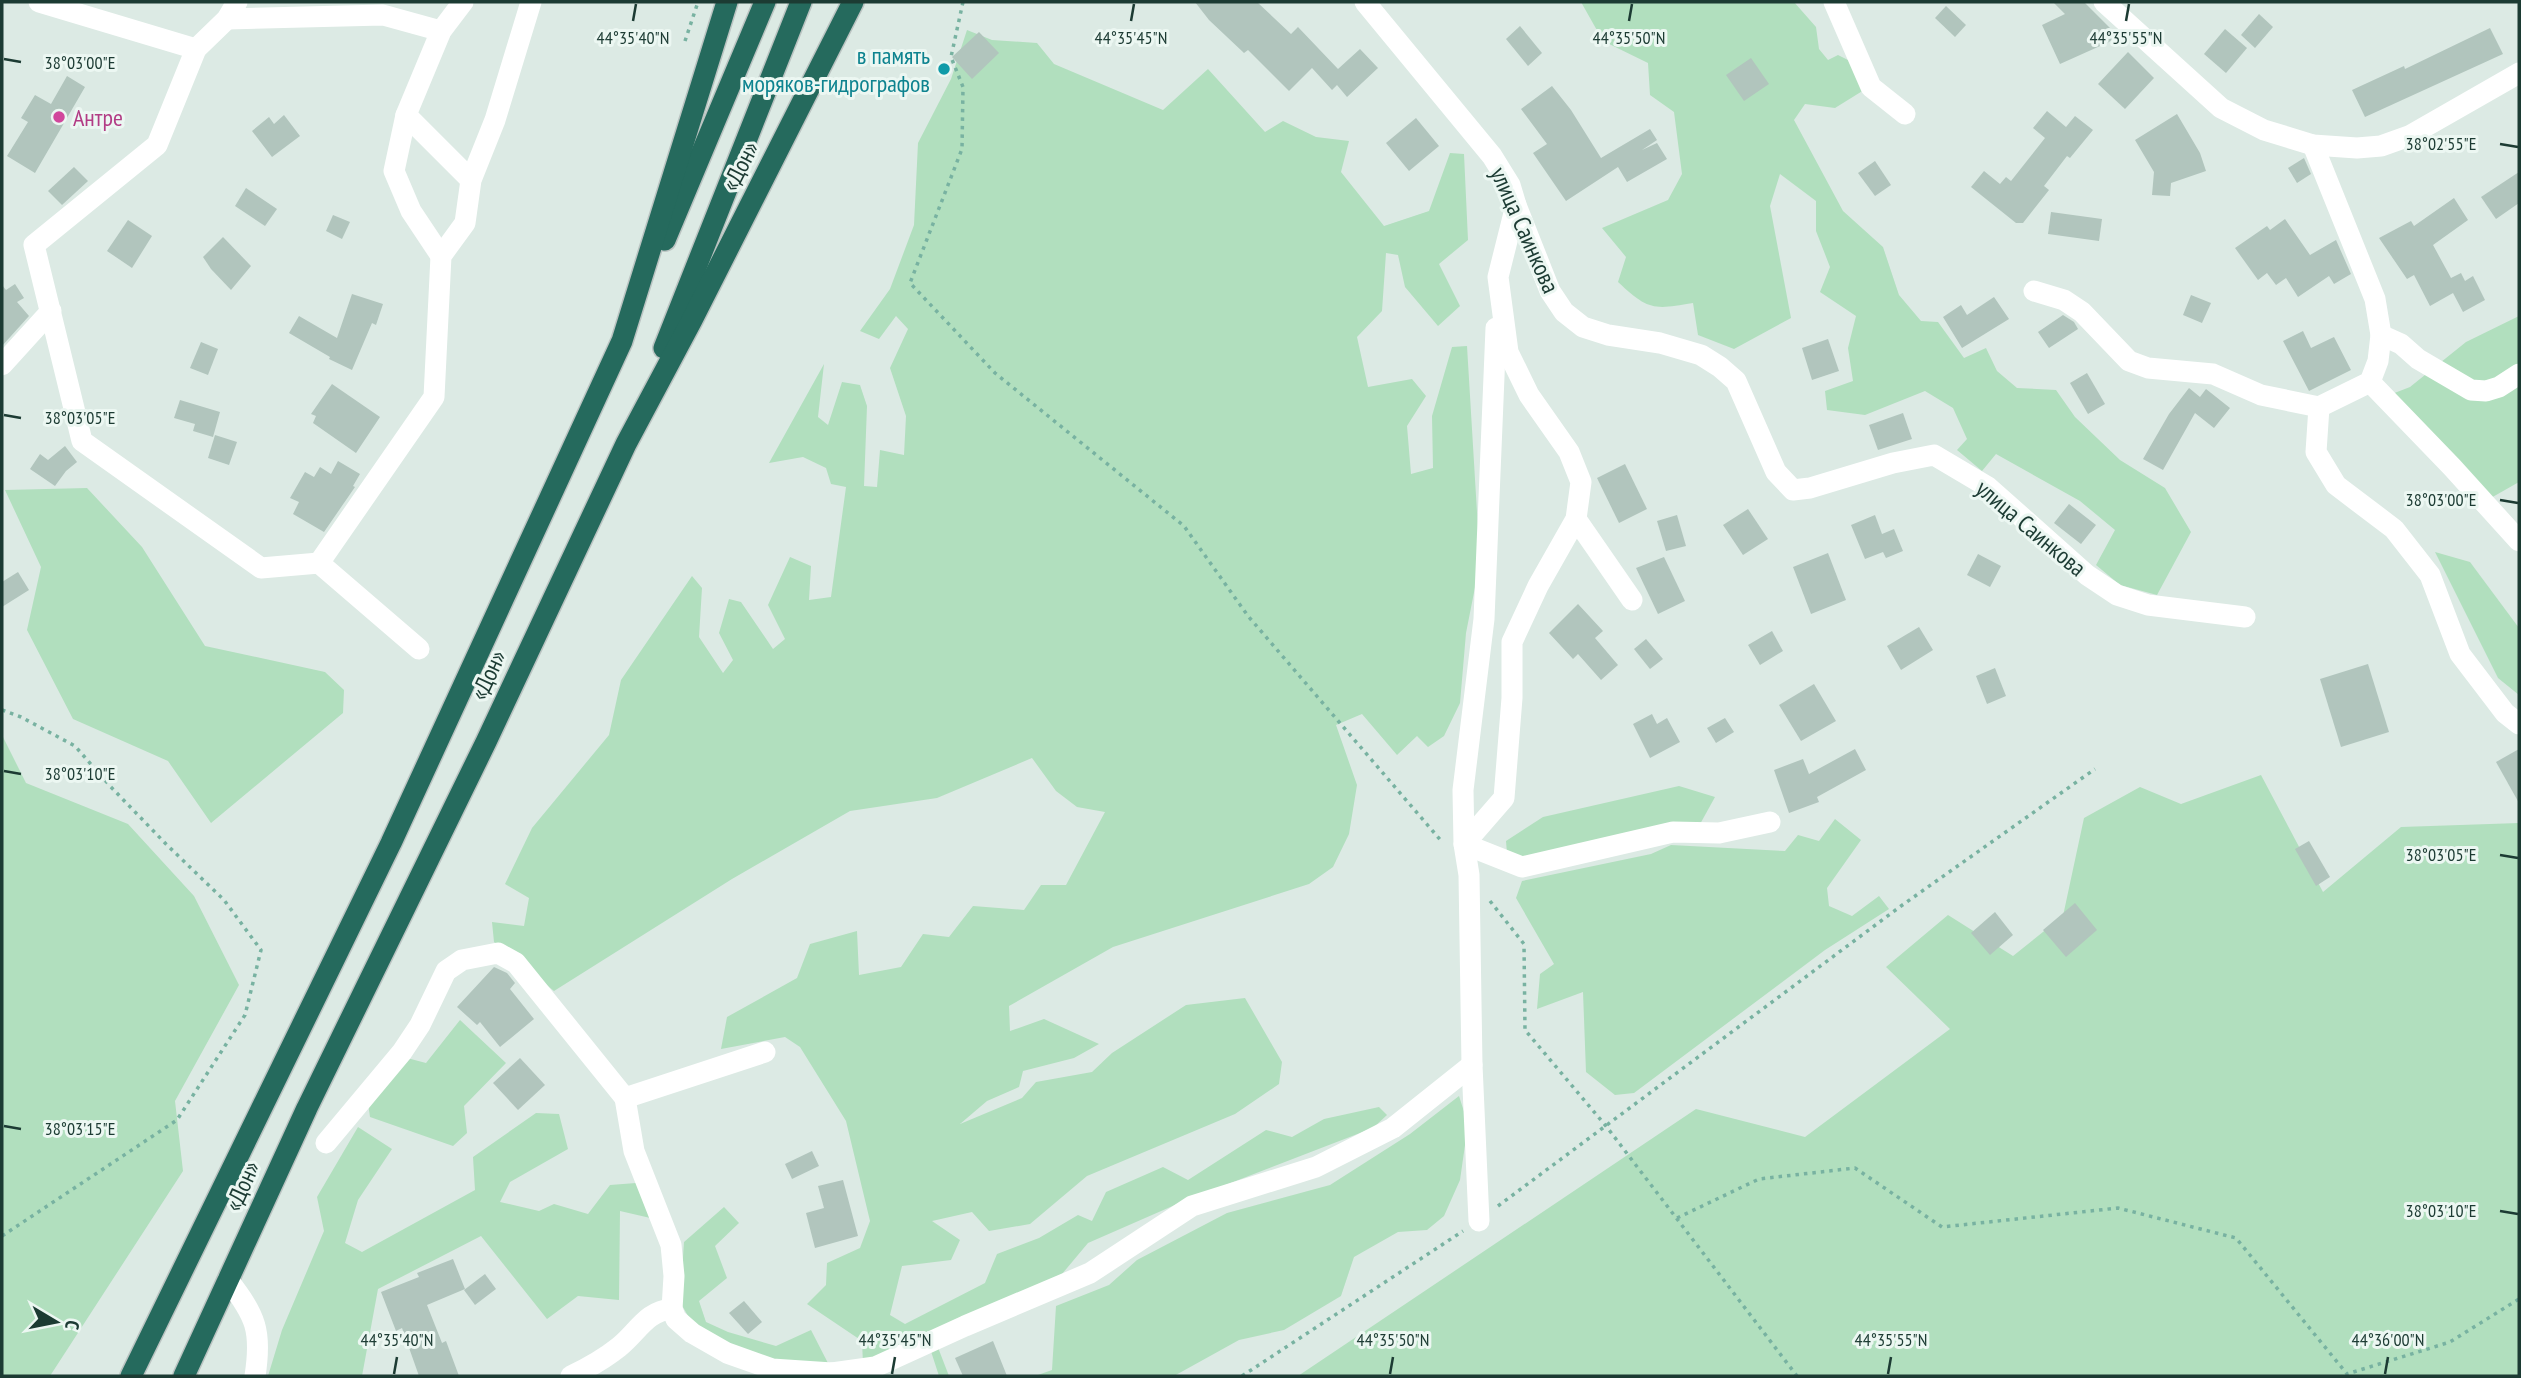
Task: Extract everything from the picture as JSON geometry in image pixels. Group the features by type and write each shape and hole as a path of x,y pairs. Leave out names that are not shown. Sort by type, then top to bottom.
{"highway":[{"name":"«Дон»","path":"131,1376 391,843 622,341 727,2"},
{"path":"622,341 765,2"},
{"path":"626,444 801,2"},
{"name":"«Дон»","path":"184,1376 307,1108 486,743 626,444 853,2"}],"street":[{"path":"39,2 196,49"},
{"path":"441,256 411,211 394,171 406,115 440,31 463,2"},
{"path":"319,563 434,397 441,256 465,223 471,180 495,120 531,2"},
{"name":"улица Саинкова","path":"1365,2 1492,156 1510,185 1550,291 1564,312 1583,327 1608,335 1660,343 1701,355 1720,367 1736,381 1776,472 1793,490 1810,488 1893,463 1934,455 1988,487 2087,575 2118,595 2148,605 2245,617"},
{"path":"1834,2 1871,87 1905,114"},
{"path":"2104,2 2221,107 2264,131 2313,145 2357,148 2381,146 2409,136 2519,73"},
{"path":"419,649 319,563 261,568 82,441 34,245 157,145 196,49 232,10 383,15 440,31"},
{"path":"406,115 471,180"},
{"path":"2034,291 2064,300 2082,312 2129,361 2148,368 2213,374 2261,395 2319,407 2370,382 2378,361 2381,335 2375,299 2313,145"},
{"path":"1479,1221 1472,1065 1469,875 1455,845 1484,619 1498,277 1516,205"},
{"path":"1455,845 1504,798 1512,698 1512,642 1538,586 1576,519 1581,482 1569,452 1529,395 1508,352 1498,277"},
{"path":"2,365 51,312"},
{"path":"2381,335 2401,344 2418,359 2471,390 2486,391 2499,387 2519,374"},
{"path":"2370,382 2519,541"},
{"path":"2319,407 2316,452 2336,485 2393,529 2430,575 2460,654 2505,713 2519,724"},
{"path":"1576,519 1632,600"},
{"path":"1455,845 1522,867 1673,831 1719,834 1770,822"},
{"path":"326,1143 402,1052 420,1025 446,971 462,960 498,953 516,963 625,1098 634,1151 670,1245 674,1276 673,1309 676,1320 692,1334 727,1353 772,1369 833,1375 875,1367 1090,1273 1192,1206 1316,1167 1393,1128 1472,1065"},
{"path":"625,1098 765,1052"},
{"path":"228,1280 247,1304 256,1324 258,1353 255,1376"},
{"path":"571,1376 592,1367 622,1345 645,1319 662,1310 673,1309"}],"path":[{"path":"685,41 698,2"},
{"path":"963,2 951,57 963,87 962,149 910,283 995,373 1184,526 1248,616 1455,845"},
{"path":"2,710 21,717 75,746 166,844 224,900 261,950 245,1015 177,1120 2,1236"},
{"path":"1242,1376 1479,1221 1901,906 2095,769"},
{"path":"1469,875 1524,944 1525,1030 1606,1126 1797,1376"},
{"path":"1676,1218 1759,1179 1855,1168 1942,1227 2118,1208 2236,1238 2347,1374 2450,1342 2519,1299"}],"green space":[{"path":"1581,2 1794,2 1816,27 1819,49 1828,60 1838,55 1856,64 1864,90 1835,108 1805,104 1794,120 1843,211 1883,247 1899,295 1921,321 1938,322 1964,358 1986,348 1997,371 2017,388 2056,390 2075,417 2120,460 2165,488 2191,532 2157,595 2120,585 2096,565 2115,530 2080,501 1996,454 1982,471 1957,450 1967,439 1953,408 1925,391 1865,415 1827,410 1825,391 1853,381 1848,348 1856,316 1820,292 1830,267 1816,231 1816,201 1780,174 1770,206 1791,318 1734,349 1698,335 1693,303 1669,307 1652,306 1644,303 1618,282 1626,257 1602,228 1668,200 1682,174 1674,112 1650,95 1648,63 1603,41"},
{"path":"967,30 992,40 1037,43 1054,64 1163,110 1208,69 1265,132 1283,121 1316,137 1349,141 1341,172 1384,226 1429,211 1450,153 1464,154 1468,240 1439,264 1460,306 1438,326 1405,287 1398,255 1386,253 1382,311 1357,337 1368,387 1412,379 1426,396 1407,426 1411,474 1433,468 1432,416 1452,347 1467,346 1480,562 1466,633 1460,703 1444,736 1428,747 1417,736 1397,755 1362,714 1336,725 1357,785 1349,834 1333,867 1309,884 1113,947 1009,1006 1010,1031 1044,1019 1099,1044 1074,1058 1023,1071 1019,1087 987,1101 960,1124 1022,1098 1036,1082 1092,1072 1112,1053 1186,1005 1245,998 1282,1062 1279,1084 1235,1114 1087,1176 1030,1224 989,1231 972,1212 932,1221 960,1240 951,1260 902,1266 890,1315 905,1324 985,1283 997,1254 1039,1238 1078,1215 1092,1221 1106,1192 1163,1167 1188,1180 1266,1130 1292,1137 1324,1119 1379,1107 1387,1115 1373,1128 1184,1201 1088,1243 1057,1280 932,1332 949,1376 939,1376 926,1336 863,1364 862,1341 807,1304 826,1285 827,1263 860,1248 870,1221 846,1121 800,1047 785,1037 721,1049 727,1017 797,978 810,944 857,931 859,975 901,967 923,934 949,937 973,906 1024,910 1041,885 1066,885 1105,812 1077,807 1056,791 1032,758 937,798 850,811 732,879 554,991 494,942 492,922 524,926 529,898 505,884 532,828 609,735 621,680 692,576 702,588 699,637 723,673 733,660 719,633 729,599 741,602 773,649 785,639 768,605 790,557 811,566 809,600 831,597 846,487 831,484 826,468 803,457 769,463 824,364 818,417 828,425 842,382 860,385 867,406 864,486 877,487 880,450 904,455 906,416 890,368 908,329 896,316 879,339 860,331 890,289 914,225 918,143 951,79"},
{"path":"2519,316 2519,482 2482,503 2379,399 2410,387 2466,342"},
{"path":"87,488 142,547 205,646 325,672 344,690 343,713 211,823 168,761 73,719 27,630 41,567 5,490"},
{"path":"2435,552 2470,562 2519,628 2519,695 2498,678"},
{"path":"2,735 26,783 128,824 194,896 239,985 175,1101 183,1171 50,1376 2,1376"},
{"path":"2261,775 2323,892 2401,827 2519,823 2519,1376 1298,1376 1696,1109 1805,1137 1950,1029 1886,967 1948,915 2013,956 2063,916 2084,818 2140,787 2181,804"},
{"path":"1679,786 1715,797 1699,826 1532,860 1507,853 1506,841 1543,817"},
{"path":"1835,819 1861,840 1827,888 1829,906 1852,916 1879,896 1889,909 1825,950 1634,1093 1615,1095 1586,1072 1583,992 1537,1009 1540,974 1554,964 1516,898 1522,881 1651,854 1671,845 1785,851 1798,835 1819,841"},
{"path":"460,1020 506,1063 464,1106 467,1133 453,1146 370,1117 368,1103 407,1058 426,1063"},
{"path":"1459,1096 1468,1124 1460,1180 1444,1216 1427,1230 1398,1232 1354,1257 1341,1296 1284,1330 1239,1340 1174,1376 1035,1376 1052,1370 1056,1306 1109,1285 1137,1260 1227,1213 1330,1185 1410,1134"},
{"path":"536,1113 559,1114 568,1149 510,1182 500,1202 539,1211 554,1204 588,1214 610,1185 636,1183 659,1220 620,1211 619,1300 578,1296 547,1319 481,1236 378,1289 362,1376 268,1376 282,1330 324,1231 317,1197 358,1127 392,1149 358,1200 345,1243 362,1252 475,1190 473,1157"},
{"path":"724,1207 739,1223 715,1246 727,1278 699,1301 706,1322 728,1332 776,1346 811,1330 830,1367 774,1361 723,1343 695,1328 680,1302 684,1242"}],"building":[{"path":"1195,2 1257,2 1291,34 1298,27 1338,69 1360,49 1378,68 1347,97 1337,85 1332,90 1312,68 1289,91 1248,50 1244,53 1209,20"},
{"path":"2053,2 2084,2 2117,35 2109,42 2060,64 2042,25 2065,14"},
{"path":"1946,6 1966,25 1955,37 1935,18"},
{"path":"2259,14 2273,27 2255,48 2241,35"},
{"path":"1520,26 1542,53 1528,66 1506,39"},
{"path":"2490,28 2503,54 2365,117 2352,90 2404,66 2405,69"},
{"path":"2225,29 2247,48 2226,73 2204,54"},
{"path":"979,32 999,53 972,79 952,57"},
{"path":"2128,52 2154,78 2125,109 2098,84"},
{"path":"1751,58 1769,84 1744,101 1726,75"},
{"path":"67,76 85,87 35,173 7,156 28,122 21,118 35,95 51,104"},
{"path":"1552,86 1571,110 1601,158 1650,129 1657,140 1642,150 1657,143 1667,159 1627,182 1618,167 1566,201 1533,153 1547,144 1521,109"},
{"path":"2047,111 2066,127 2075,116 2093,130 2070,158 2067,156 2044,186 2049,190 2023,223 2016,223 1971,187 1984,171 2000,184 2006,177 2011,181 2045,138 2033,128"},
{"path":"2177,114 2200,153 2206,171 2171,183 2170,196 2152,195 2154,172 2135,140"},
{"path":"284,115 300,136 272,157 252,131 269,117 274,124"},
{"path":"1416,118 1439,146 1409,171 1386,143"},
{"path":"2304,158 2311,174 2297,183 2288,168"},
{"path":"1875,161 1891,185 1875,196 1858,173"},
{"path":"74,167 88,181 62,205 48,191"},
{"path":"2519,172 2519,203 2496,219 2481,197"},
{"path":"246,188 277,209 265,226 235,206"},
{"path":"2454,198 2468,220 2433,245 2451,278 2461,273 2465,281 2473,276 2485,300 2463,312 2453,293 2430,306 2414,275 2407,279 2379,238 2411,221 2414,226"},
{"path":"2051,212 2102,219 2099,241 2048,234"},
{"path":"333,215 350,222 342,239 326,231"},
{"path":"2285,219 2310,255 2336,240 2351,274 2334,284 2329,276 2298,297 2286,278 2276,285 2267,273 2258,280 2235,248 2267,226 2270,230"},
{"path":"128,220 152,236 132,268 107,251"},
{"path":"223,237 251,266 231,290 203,257"},
{"path":"15,284 24,298 17,302 29,316 2,346 2,285 6,290"},
{"path":"352,294 383,304 376,325 372,323 352,370 329,359 330,357 289,333 299,316 337,338"},
{"path":"2191,295 2211,303 2202,323 2183,315"},
{"path":"1994,297 2009,319 1962,348 1943,317 1961,305 1967,315"},
{"path":"2063,315 2074,322 2078,329 2049,348 2038,332"},
{"path":"2303,331 2311,348 2334,337 2351,370 2309,391 2283,341"},
{"path":"1828,339 1839,371 1812,380 1802,348"},
{"path":"201,342 218,349 208,375 190,368"},
{"path":"2087,373 2105,404 2088,414 2070,383"},
{"path":"332,384 380,417 356,453 313,423 316,416 311,414"},
{"path":"2189,388 2200,397 2206,389 2230,408 2214,428 2195,413 2163,470 2143,459 2169,414"},
{"path":"180,400 220,412 213,437 193,431 195,424 174,418"},
{"path":"1903,413 1912,439 1878,450 1869,425"},
{"path":"215,435 237,442 229,465 208,458"},
{"path":"65,446 77,462 55,486 30,469 40,454 48,460"},
{"path":"338,461 360,474 353,486 355,487 324,532 293,514 299,502 290,498 305,472 314,477 320,467 331,474"},
{"path":"1625,464 1647,509 1619,523 1597,478"},
{"path":"2069,504 2096,525 2081,544 2054,523"},
{"path":"1748,509 1768,539 1743,555 1723,525"},
{"path":"1677,515 1686,546 1666,551 1657,521"},
{"path":"1875,515 1882,534 1894,529 1903,551 1886,558 1883,552 1865,559 1851,525"},
{"path":"1828,553 1846,600 1811,614 1793,567"},
{"path":"1978,554 2001,566 1990,587 1967,575"},
{"path":"1664,557 1685,601 1658,614 1636,568"},
{"path":"18,572 29,590 2,607 2,582"},
{"path":"1578,604 1603,631 1595,638 1618,665 1601,680 1578,654 1573,659 1549,633"},
{"path":"1919,627 1933,650 1901,670 1887,646"},
{"path":"1772,631 1783,651 1760,665 1748,645"},
{"path":"1646,639 1663,659 1650,669 1634,649"},
{"path":"2368,664 2389,732 2341,747 2320,679"},
{"path":"1995,668 2006,696 1987,704 1976,676"},
{"path":"1814,684 1836,721 1801,741 1779,705"},
{"path":"1652,714 1657,724 1667,718 1680,742 1650,758 1633,724"},
{"path":"1725,718 1734,732 1716,743 1707,728"},
{"path":"1855,749 1866,770 1817,797 1819,802 1789,813 1774,770 1803,759 1809,774"},
{"path":"2519,749 2519,803 2496,762"},
{"path":"2309,841 2330,877 2316,886 2295,849"},
{"path":"2075,903 2097,930 2066,957 2043,930"},
{"path":"1995,912 2013,935 1990,955 1971,933"},
{"path":"494,967 507,973 515,983 510,989 534,1019 500,1047 480,1022 477,1025 457,1007"},
{"path":"520,1058 545,1085 518,1110 493,1083"},
{"path":"812,1151 819,1166 792,1179 785,1164"},
{"path":"843,1180 858,1236 815,1248 806,1213 824,1208 818,1186"},
{"path":"453,1259 465,1289 427,1305 442,1343 446,1341 459,1376 419,1376 402,1328 396,1331 381,1292 419,1277 417,1273"},
{"path":"485,1274 496,1289 475,1305 464,1290"},
{"path":"744,1301 762,1322 748,1334 729,1313"},
{"path":"993,1341 1007,1376 963,1376 955,1358"}],"place":[{"name":"в память моряков-гидрографов","path":"944,69"},
{"name":"Антре","path":"59,117"}]}
